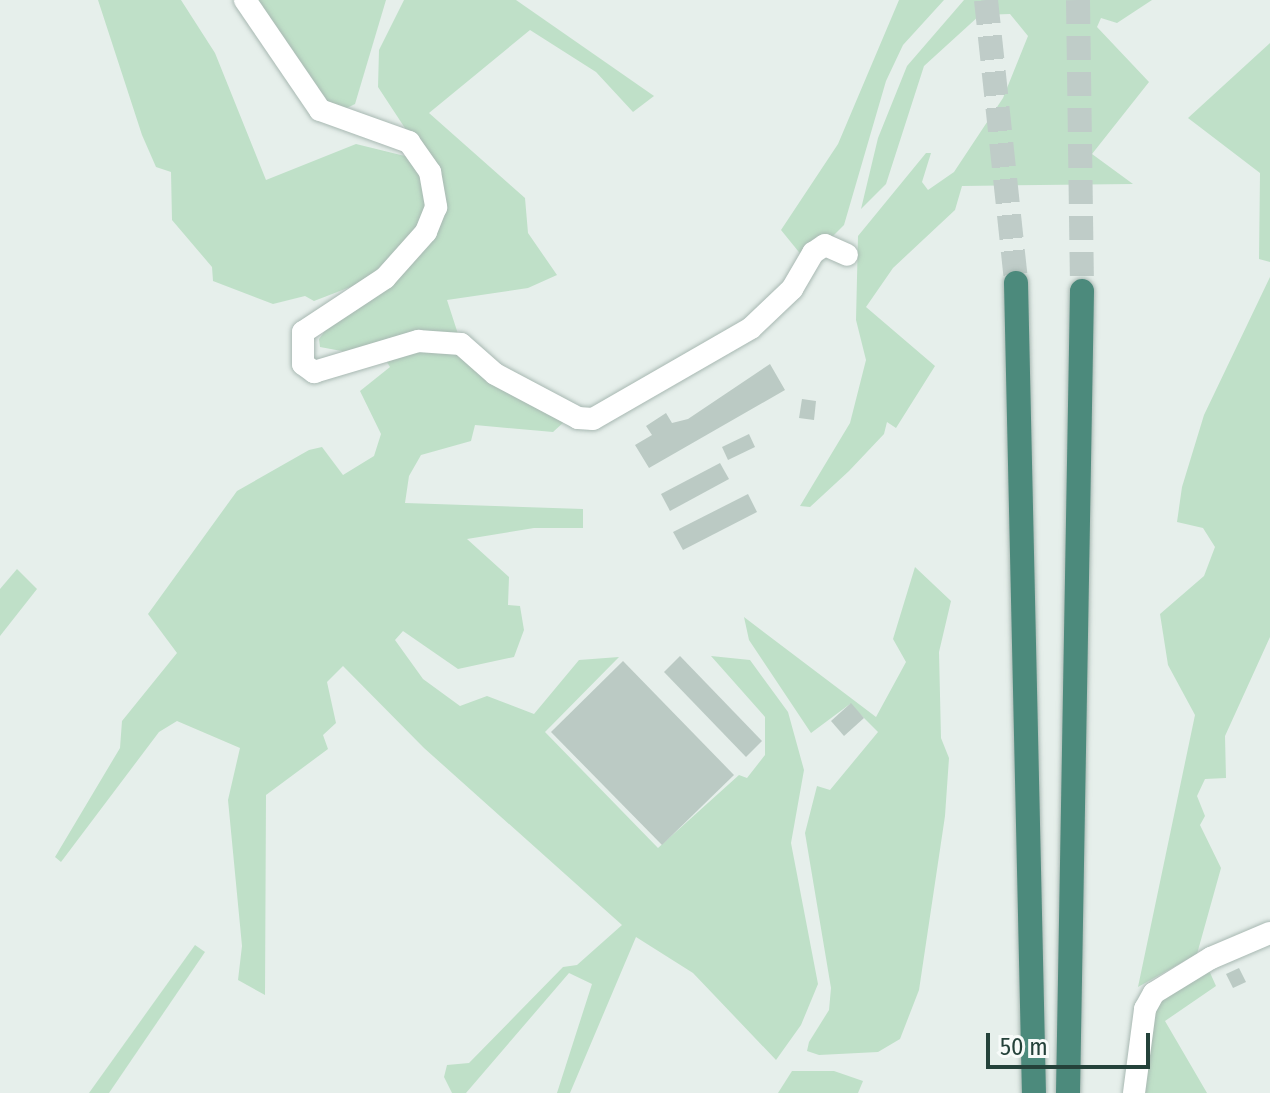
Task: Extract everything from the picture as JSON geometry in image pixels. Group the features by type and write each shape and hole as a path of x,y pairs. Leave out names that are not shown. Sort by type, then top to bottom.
{"highway":[{"path":"1016,283 1034,1093"},
{"path":"1068,1093 1082,291"}],"street":[{"path":"245,0 320,110 409,142 430,172 436,207 426,232 385,278 303,332 303,364 314,372 418,341 461,344 495,374 578,418 593,419 751,328 792,289 813,253 825,245 847,255"},
{"path":"1134,1093 1145,1009 1154,993 1211,958 1270,933"}],"green space":[{"path":"98,0 181,0 215,53 266,180 356,144 413,158 433,199 400,257 358,284 314,301 305,296 273,304 213,281 212,267 172,220 171,172 156,167 142,135"},
{"path":"253,0 386,0 355,104 333,115"},
{"path":"404,0 516,0 654,96 633,112 596,72 530,30 429,113 525,198 528,233 557,275 528,288 447,300 458,334 565,421 553,432 475,425 471,441 421,455 409,476 405,503 583,509 583,528 534,528 467,539 509,577 508,605 520,606 524,630 514,657 458,669 403,631 395,640 423,679 460,706 487,696 534,714 579,660 619,657 545,732 658,848 739,775 747,778 765,755 765,717 711,656 750,660 788,712 804,770 791,843 818,984 801,1025 776,1060 693,973 636,937 570,1093 557,1093 592,984 569,973 466,1093 452,1093 444,1077 447,1065 469,1063 563,967 577,965 622,925 424,748 343,666 327,682 336,723 323,735 328,749 266,795 265,995 238,980 242,946 228,800 240,748 177,721 159,732 61,862 55,857 120,748 122,721 177,653 148,614 237,491 309,450 322,447 343,475 374,456 381,434 360,391 390,367 385,359 320,347 319,339 336,316 434,231 418,148 378,87 379,50"},
{"path":"899,0 944,0 903,45 886,81 844,225 807,262 781,230 838,144"},
{"path":"964,0 1152,0 1117,23 1101,18 1097,27 1149,82 1092,154 1133,184 962,186 955,210 893,268 866,307 935,366 896,428 887,422 884,434 849,471 810,507 800,506 850,423 866,360 856,320 858,236 926,153 931,153 922,182 928,190 954,172 1003,98 1028,36 1010,14 980,15 924,66 886,184 861,209 878,138 907,66"},
{"path":"1270,43 1270,262 1259,259 1260,173 1188,118"},
{"path":"1270,277 1270,637 1225,736 1226,778 1205,779 1197,796 1205,816 1200,825 1221,868 1197,954 1138,987 1195,715 1168,665 1160,614 1204,576 1215,547 1203,528 1177,522 1182,487 1204,415"},
{"path":"915,567 951,601 939,652 941,738 949,758 945,816 919,990 900,1039 878,1052 819,1055 807,1051 809,1042 829,1010 831,988 805,833 817,786 830,790 878,732 850,704 811,733 749,640 744,617 876,717 906,662 893,639"},
{"path":"17,569 37,589 0,636 0,589"},
{"path":"195,945 205,952 109,1093 89,1093"},
{"path":"1207,966 1216,986 1165,1021 1207,1093 1143,1093 1154,1005"},
{"path":"792,1071 834,1071 863,1081 858,1093 778,1093"}],"building":[{"path":"770,364 785,390 649,468 635,445 652,435 646,426 666,413 672,423 688,419"},
{"path":"802,399 816,401 814,420 799,418"},
{"path":"749,434 755,447 728,460 722,447"},
{"path":"720,463 729,479 670,511 661,494"},
{"path":"748,494 757,512 683,550 673,532"},
{"path":"680,656 762,741 746,757 664,672"},
{"path":"623,661 734,775 662,845 551,732"},
{"path":"851,703 864,718 844,736 831,721"},
{"path":"1239,968 1246,982 1233,988 1226,974"}],"tunnel":[{"path":"986,0 1016,283"},
{"path":"1078,0 1082,291"}]}
